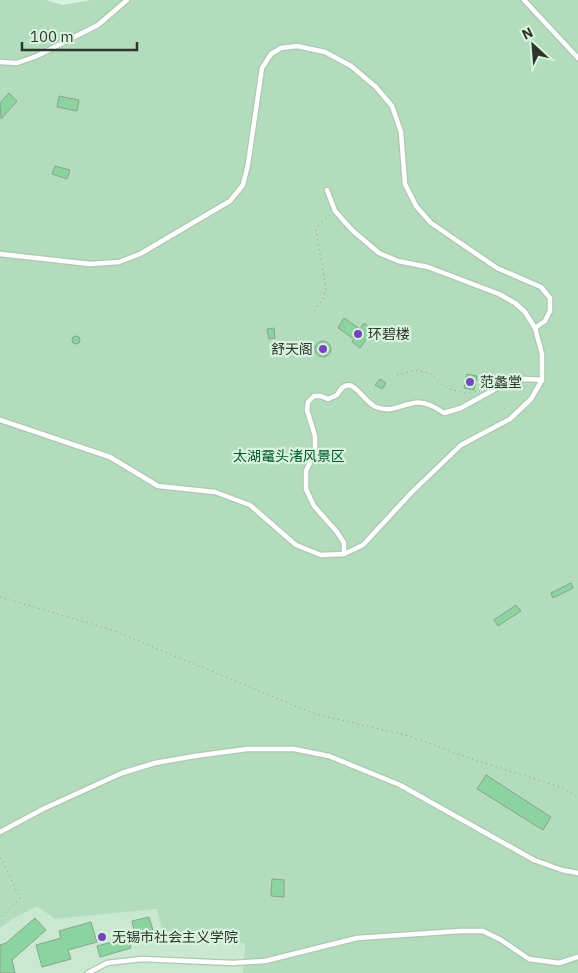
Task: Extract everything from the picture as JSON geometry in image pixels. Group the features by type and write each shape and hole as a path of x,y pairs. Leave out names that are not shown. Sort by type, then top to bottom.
{"lane":[{"path":"0,62 16,63 37,56 98,25 126,0"},
{"path":"524,0 578,58"},
{"path":"0,254 90,264 119,262 140,254 230,201 243,185 248,164 262,68 271,54 281,48 296,46 325,52 351,66 376,87 392,106 401,132 405,184 416,206 431,223 497,268 541,287 550,298 550,311 545,320 535,328"},
{"path":"0,420 110,458 158,486 214,492 250,506 296,545 320,555 344,554 363,545 411,493 460,445 510,419 531,399 542,380 542,354 535,328 525,312 515,303 499,294 428,267 398,261 379,253 335,211 327,190"},
{"path":"344,554 344,543 314,506 306,489 306,471 315,452 315,436 307,410 308,402 314,396 328,399 337,396 341,389 347,386 354,386 373,406 385,410 416,402 430,405 444,412 461,408 508,382 525,379 542,380"},
{"path":"0,832 43,809 122,773 154,763 247,749 294,749 329,756 400,785 534,860 562,870 578,873"},
{"path":"88,973 107,962 142,959 233,963 266,961 357,938 461,931 483,931 529,958 558,963 578,957"}],"path":[{"path":"314,311 323,299 326,288 316,231 318,226 335,211"},
{"path":"397,374 415,370 430,373 447,388 464,393 478,390 487,394"},
{"path":"0,597 112,630 315,714 406,735 472,759 560,787 578,797"},
{"path":"0,858 20,899 0,917"}],"shaded area":[{"name":"无锡市社会主义学院","path":"37,906 55,919 157,909 162,930 245,944 243,973 0,973 0,928"}],"green space":[{"name":"太湖鼋头渚风景区","path":"0,0 46,0 62,5 91,0 578,0 578,973 243,973 245,944 162,930 157,909 55,919 37,906 0,928"}],"building":[{"path":"9,93 17,101 1,119 0,103"},
{"path":"59,96 79,100 77,111 57,107"},
{"path":"55,166 70,170 67,179 52,174"},
{"name":"环碧楼","path":"344,318 360,329 364,323 373,330 360,348 352,342 354,339 338,328"},
{"path":"274,328 275,338 269,339 267,329"},
{"path":"76,336 80,340 76,344 72,340"},
{"name":"舒天阁","path":"323,341 329,343 331,349 329,355 323,357 317,355 315,349 317,343"},
{"name":"范蠡堂","path":"467,374 477,376 474,390 464,388"},
{"path":"380,379 386,383 382,389 375,385"},
{"path":"571,583 573,588 553,598 551,593"},
{"path":"516,605 521,611 498,626 494,620"},
{"path":"486,775 551,817 543,830 477,789"},
{"path":"272,879 284,880 284,897 271,896"},
{"path":"149,917 153,930 135,934 132,921"},
{"path":"35,918 46,930 12,960 15,973 0,973 0,945 6,943"},
{"path":"91,922 97,942 68,950 71,959 42,967 36,945 61,938 59,931"},
{"path":"128,938 131,948 100,957 97,946"}],"place":[{"name":"环碧楼","path":"358,334"},
{"name":"舒天阁","path":"323,349"},
{"name":"范蠡堂","path":"470,382"},
{"name":"无锡市社会主义学院","path":"102,937"}]}
